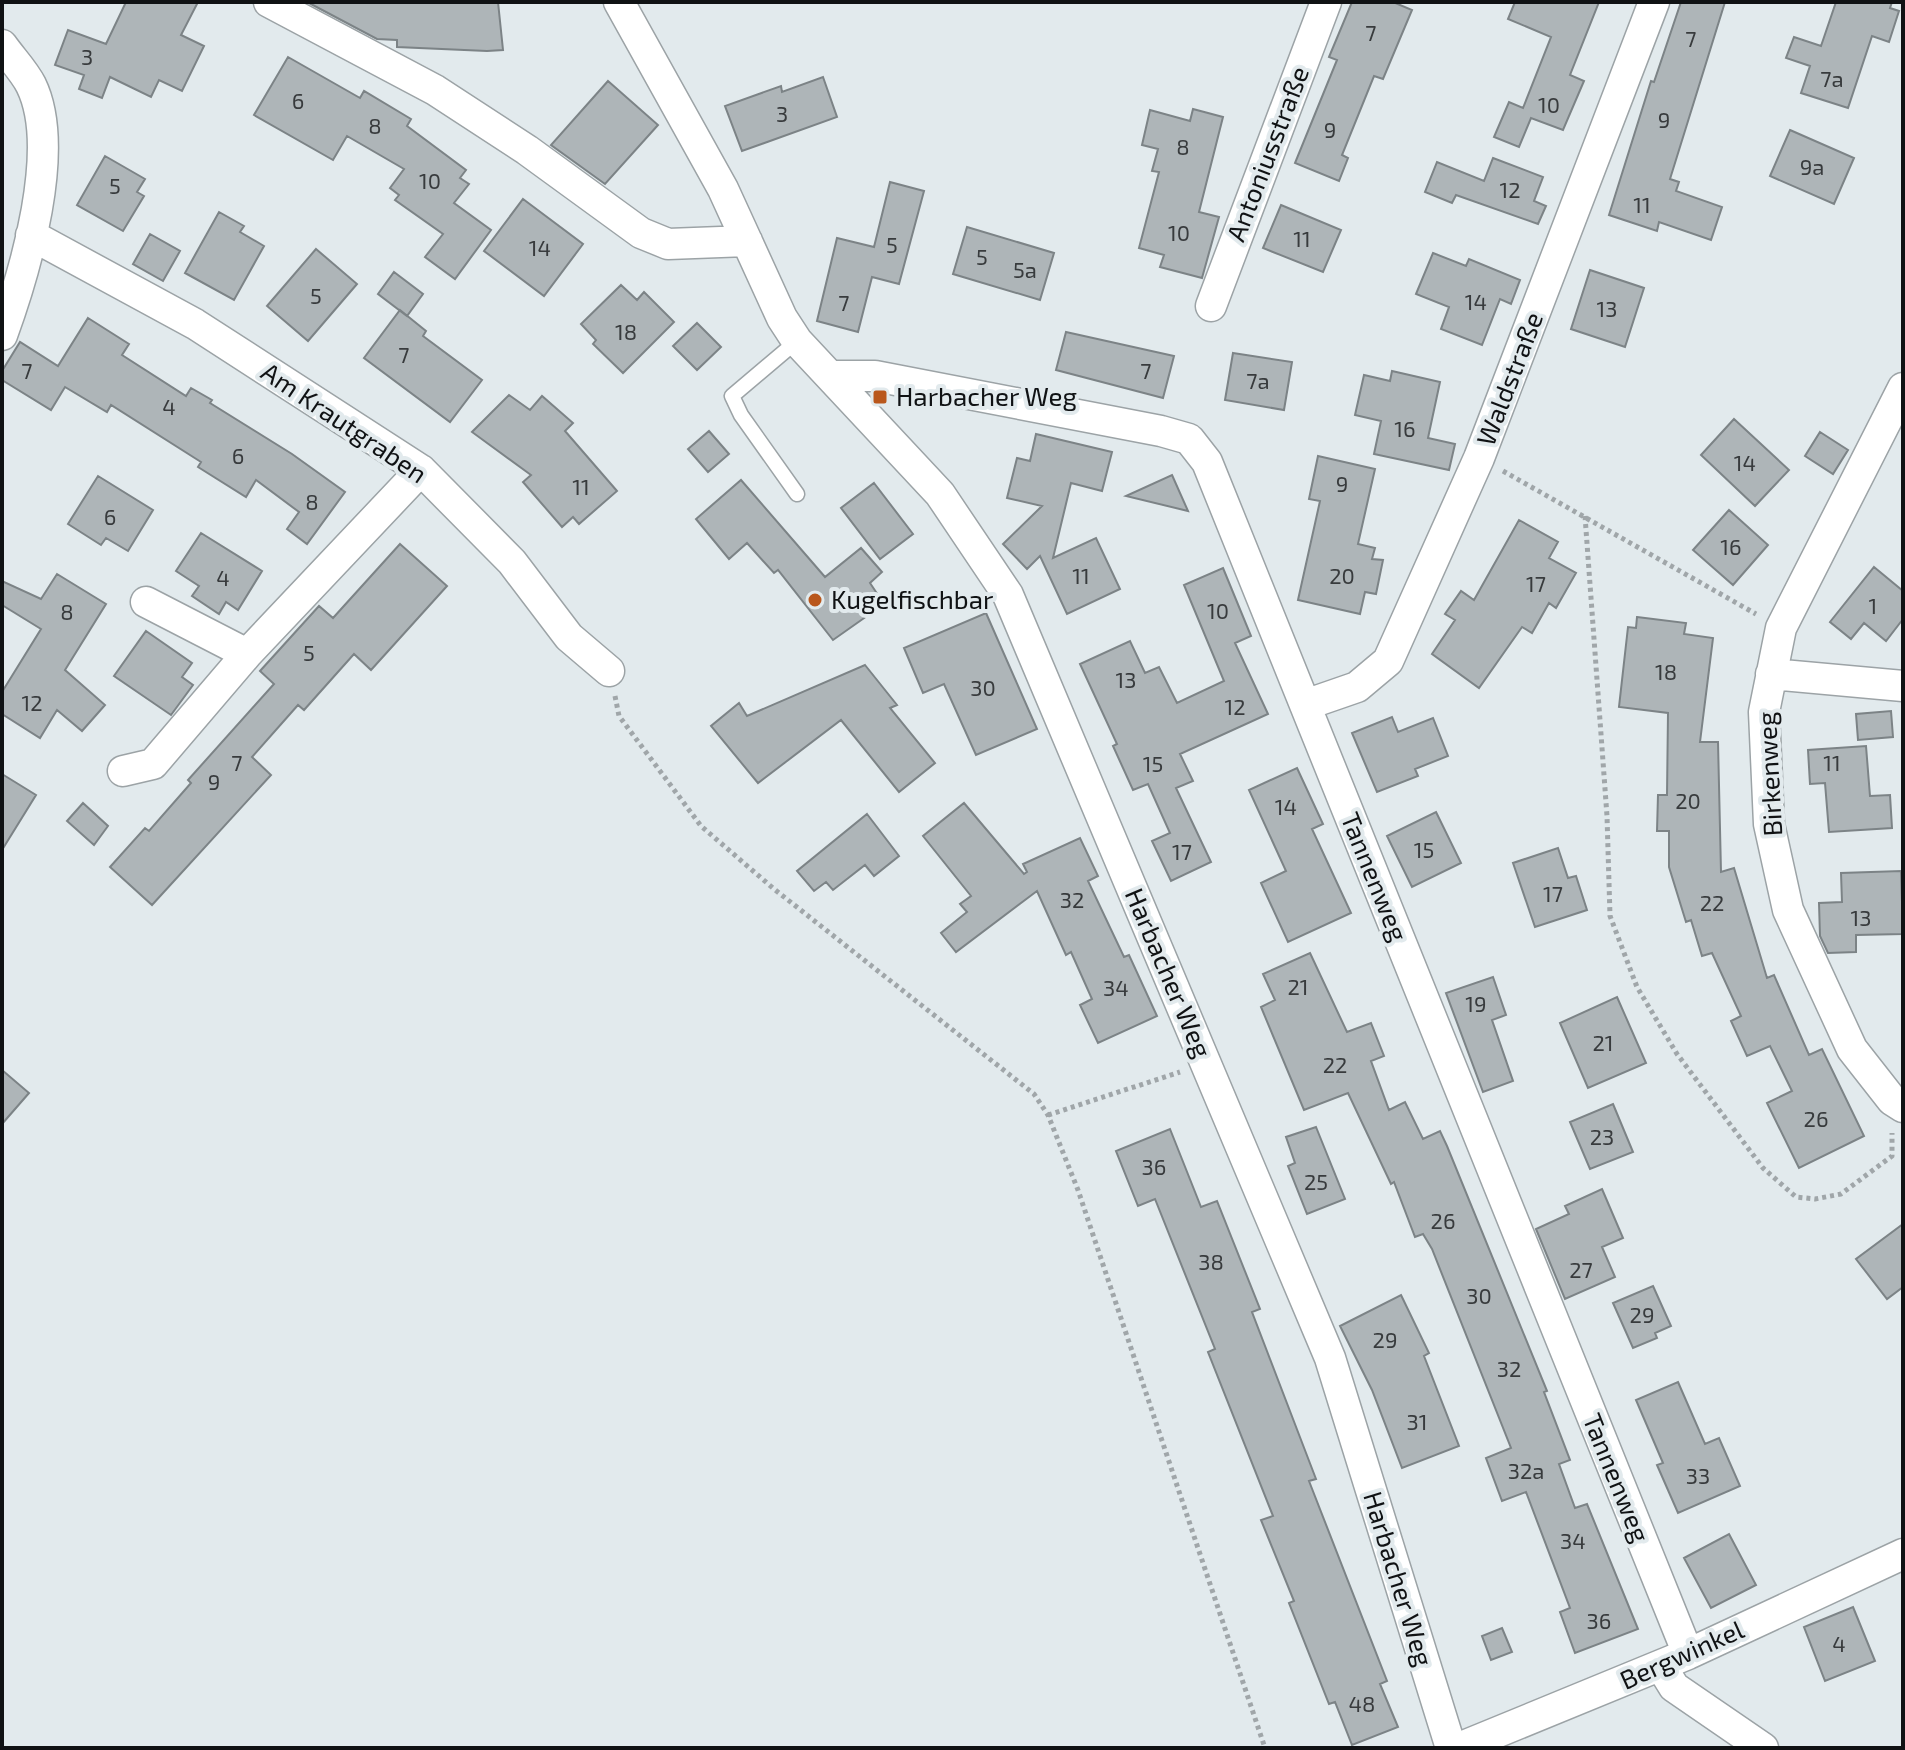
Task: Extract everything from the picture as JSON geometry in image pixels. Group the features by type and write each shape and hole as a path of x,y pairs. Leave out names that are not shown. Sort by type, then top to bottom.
{"street":[{"path":"269,2 435,90 527,150 641,233 668,244 747,241"},
{"name":"Harbacher Weg","path":"619,2 723,189 797,341 833,376 940,494 1008,595 1330,1358 1451,1748"},
{"name":"Antoniusstraße","path":"1211,306 1326,2"},
{"name":"Waldstraße","path":"1305,705 1357,687 1388,661 1479,458 1654,2"},
{"path":"2,45 31,86 45,146 31,235 2,335"},
{"name":"Am Krautgraben","path":"31,235 195,324 421,470 512,562 569,637 609,671"},
{"name":"Tannenweg","path":"833,376 875,376 1189,439 1207,462 1305,705 1674,1660 1674,1687 1763,1748"},
{"name":"Birkenweg","path":"1898,1104 1852,1049 1788,910 1769,824 1764,712 1781,628 1903,388"},
{"path":"123,771 153,764 247,654 421,470"},
{"path":"146,602 247,654"},
{"path":"1771,674 1903,686"},
{"name":"Bergwinkel","path":"1459,1748 1674,1660 1903,1554"}],"lane":[{"path":"797,341 732,396 741,415 797,494"}],"path":[{"path":"1479,458 1781,628"},
{"path":"1585,516 1607,816 1610,916 1637,987 1677,1054 1763,1168 1796,1197 1815,1199 1841,1194 1892,1156 1898,1104"},
{"path":"609,671 619,716 701,826 774,889 1034,1094 1048,1115 1078,1190 1265,1748"},
{"path":"1048,1115 1206,1063"}],"building":[{"path":"126,2 198,2 181,35 204,46 182,91 159,80 151,97 110,77 102,98 79,89 84,75 55,65 68,30 106,44"},
{"path":"498,2 503,50 487,51 397,47 397,40 377,39 309,3"},
{"path":"1352,2 1393,2 1412,10 1383,79 1374,76 1342,155 1348,158 1339,181 1295,163 1337,60 1329,57"},
{"path":"1515,2 1599,2 1570,75 1584,81 1563,130 1531,118 1519,147 1494,137 1509,102 1523,108 1551,37 1508,19"},
{"path":"1681,2 1725,2 1670,179 1679,182 1676,191 1722,207 1711,240 1659,222 1657,231 1609,215 1651,81 1654,82"},
{"path":"1836,2 1892,2 1890,8 1899,11 1889,42 1872,36 1848,108 1801,93 1810,66 1786,58 1794,37 1821,46"},
{"path":"288,57 360,98 364,91 411,119 407,126 466,170 460,178 469,184 454,203 491,230 455,279 425,257 443,234 395,200 399,195 390,188 404,169 347,136 333,160 254,115"},
{"path":"823,77 837,117 742,151 725,106 781,86 782,92"},
{"path":"608,81 658,125 605,184 551,145"},
{"path":"1193,109 1223,117 1199,212 1219,217 1202,278 1160,267 1164,255 1139,248 1159,172 1152,171 1158,149 1142,145 1150,110 1190,121"},
{"path":"1790,130 1854,158 1834,204 1770,176"},
{"path":"105,156 145,179 137,192 144,196 123,231 77,205"},
{"path":"1493,158 1543,177 1534,201 1546,206 1538,224 1456,195 1452,203 1425,192 1437,162 1484,181"},
{"path":"890,182 924,191 899,284 872,277 858,332 817,321 837,238 874,247"},
{"path":"523,199 583,244 544,296 484,251"},
{"path":"1281,205 1341,230 1323,272 1263,248"},
{"path":"219,212 244,226 240,232 264,246 234,300 185,273"},
{"path":"967,227 1054,253 1040,300 953,274"},
{"path":"150,234 180,251 163,281 133,264"},
{"path":"316,249 357,284 308,341 267,306"},
{"path":"1433,253 1466,266 1469,259 1520,280 1511,304 1500,299 1482,345 1441,329 1449,307 1416,294"},
{"path":"1590,270 1644,288 1625,347 1571,329"},
{"path":"394,272 423,294 407,316 378,294"},
{"path":"621,285 637,300 644,292 674,322 623,373 593,344 596,340 581,324"},
{"path":"400,310 426,331 423,336 482,380 450,422 364,358"},
{"path":"88,318 129,344 122,355 186,396 191,388 212,400 210,403 292,454 345,492 307,544 287,529 299,512 256,480 246,497 198,467 201,462 111,405 107,412 65,387 51,410 2,380 2,371 20,342 58,366"},
{"path":"697,323 721,347 697,370 673,346"},
{"path":"1066,332 1174,356 1163,398 1056,370"},
{"path":"1233,353 1292,362 1284,410 1225,400"},
{"path":"1392,371 1440,382 1428,438 1455,444 1449,470 1374,454 1381,421 1355,415 1364,375 1390,381"},
{"path":"509,395 530,410 542,396 573,423 565,431 617,491 579,524 573,517 562,527 523,482 531,475 472,432"},
{"path":"1734,419 1789,470 1755,506 1701,455"},
{"path":"709,431 729,454 708,472 688,449"},
{"path":"1820,432 1848,450 1833,474 1805,456"},
{"path":"1036,434 1112,452 1102,491 1071,483 1053,558 1096,538 1120,589 1067,614 1040,556 1027,569 1003,544 1042,506 1007,498 1017,458 1030,461"},
{"path":"1318,456 1375,469 1358,544 1375,548 1372,559 1383,560 1376,594 1365,592 1360,614 1298,600 1320,501 1309,499"},
{"path":"1172,475 1188,511 1126,496"},
{"path":"98,476 153,510 128,551 106,538 101,545 68,524"},
{"path":"741,480 825,577 861,548 882,572 870,583 884,604 833,640 778,570 774,573 747,543 729,559 696,519"},
{"path":"874,483 913,534 880,559 841,508"},
{"path":"1729,510 1768,545 1733,585 1693,550"},
{"path":"1519,520 1558,542 1549,558 1576,573 1556,608 1549,603 1532,633 1522,627 1479,688 1432,654 1455,620 1445,614 1461,591 1474,600"},
{"path":"201,533 262,571 238,610 226,602 219,614 192,596 199,586 176,571"},
{"path":"400,544 447,586 371,670 354,654 304,710 298,705 252,757 271,775 152,905 110,867 145,828 149,831 191,783 188,780 274,684 260,671 319,606 333,618"},
{"path":"1874,567 1903,591 1903,619 1886,641 1864,623 1851,639 1830,622"},
{"path":"1223,568 1251,636 1235,643 1268,714 1180,754 1193,781 1176,788 1211,862 1171,881 1152,841 1170,833 1148,784 1133,790 1113,746 1117,744 1080,664 1130,641 1145,673 1159,667 1177,703 1224,681 1184,585"},
{"path":"57,574 106,604 65,670 105,705 82,731 57,710 40,738 2,714 2,692 41,629 2,605 2,581 41,599"},
{"path":"986,613 1037,729 976,755 944,684 923,693 904,648"},
{"path":"1637,617 1686,623 1684,634 1713,638 1700,742 1718,742 1721,872 1734,868 1767,978 1774,975 1809,1055 1822,1049 1864,1136 1799,1168 1767,1103 1792,1091 1770,1046 1747,1056 1731,1021 1741,1016 1712,953 1702,956 1691,920 1686,922 1669,867 1669,831 1657,831 1658,795 1667,795 1668,713 1619,707 1628,627 1636,628"},
{"path":"146,631 192,663 182,677 193,685 171,715 114,676"},
{"path":"865,665 897,705 890,708 935,763 899,792 841,720 758,783 711,726 739,703 747,716"},
{"path":"1891,711 1893,737 1858,740 1856,714"},
{"path":"1392,717 1398,732 1433,718 1448,756 1415,769 1418,776 1377,792 1352,733"},
{"path":"1866,746 1870,796 1890,795 1892,828 1829,832 1825,783 1810,784 1808,750"},
{"path":"1297,768 1323,824 1312,829 1351,913 1288,942 1261,883 1286,871 1249,790"},
{"path":"2,774 36,795 2,850"},
{"path":"83,803 108,826 94,845 67,821"},
{"path":"964,803 1024,874 1027,872 1023,864 1080,838 1098,876 1088,881 1124,957 1129,955 1157,1016 1098,1043 1080,1005 1092,999 1071,952 1066,955 1037,891 956,952 941,933 967,912 960,904 971,896 923,836"},
{"path":"1436,812 1461,863 1412,887 1387,836"},
{"path":"867,814 899,856 874,876 865,865 833,890 826,882 814,891 797,871"},
{"path":"1558,848 1568,878 1576,876 1587,910 1535,927 1513,863"},
{"path":"1901,871 1903,934 1856,935 1856,952 1828,953 1820,936 1819,903 1842,902 1841,873"},
{"path":"1310,953 1347,1032 1371,1023 1384,1056 1371,1061 1389,1110 1405,1102 1423,1139 1440,1131 1547,1391 1544,1392 1570,1460 1559,1464 1575,1508 1587,1504 1638,1629 1575,1653 1560,1612 1570,1608 1526,1492 1502,1501 1486,1458 1511,1448 1432,1249 1423,1234 1415,1237 1394,1182 1391,1184 1348,1093 1304,1110 1261,1007 1275,1000 1263,974"},
{"path":"1493,977 1506,1015 1492,1020 1513,1081 1483,1092 1446,993"},
{"path":"1617,997 1646,1063 1588,1088 1560,1023"},
{"path":"2,1070 29,1093 2,1124"},
{"path":"1613,1104 1633,1152 1590,1169 1570,1122"},
{"path":"1316,1127 1345,1199 1307,1214 1288,1166 1295,1163 1286,1137"},
{"path":"1170,1129 1201,1207 1217,1201 1260,1309 1252,1312 1316,1479 1309,1481 1387,1681 1380,1684 1398,1727 1352,1745 1335,1702 1329,1704 1289,1603 1294,1601 1261,1520 1273,1516 1208,1352 1215,1349 1155,1199 1138,1206 1116,1151"},
{"path":"1602,1189 1623,1238 1602,1247 1615,1277 1565,1299 1536,1229 1569,1214 1565,1206"},
{"path":"1903,1224 1903,1287 1887,1299 1856,1259"},
{"path":"1653,1286 1671,1326 1655,1333 1657,1338 1633,1348 1613,1303"},
{"path":"1401,1295 1429,1353 1424,1356 1459,1446 1402,1468 1372,1390 1340,1326"},
{"path":"1678,1382 1705,1444 1719,1438 1740,1486 1678,1513 1657,1465 1663,1463 1636,1400"},
{"path":"1729,1534 1756,1585 1711,1608 1684,1558"},
{"path":"1853,1607 1875,1661 1825,1681 1804,1627"},
{"path":"1502,1628 1512,1652 1491,1660 1482,1636"}],"place":[{"name":"Harbacher Weg","path":"880,397"},
{"name":"Kugelfischbar","path":"815,600"}]}
